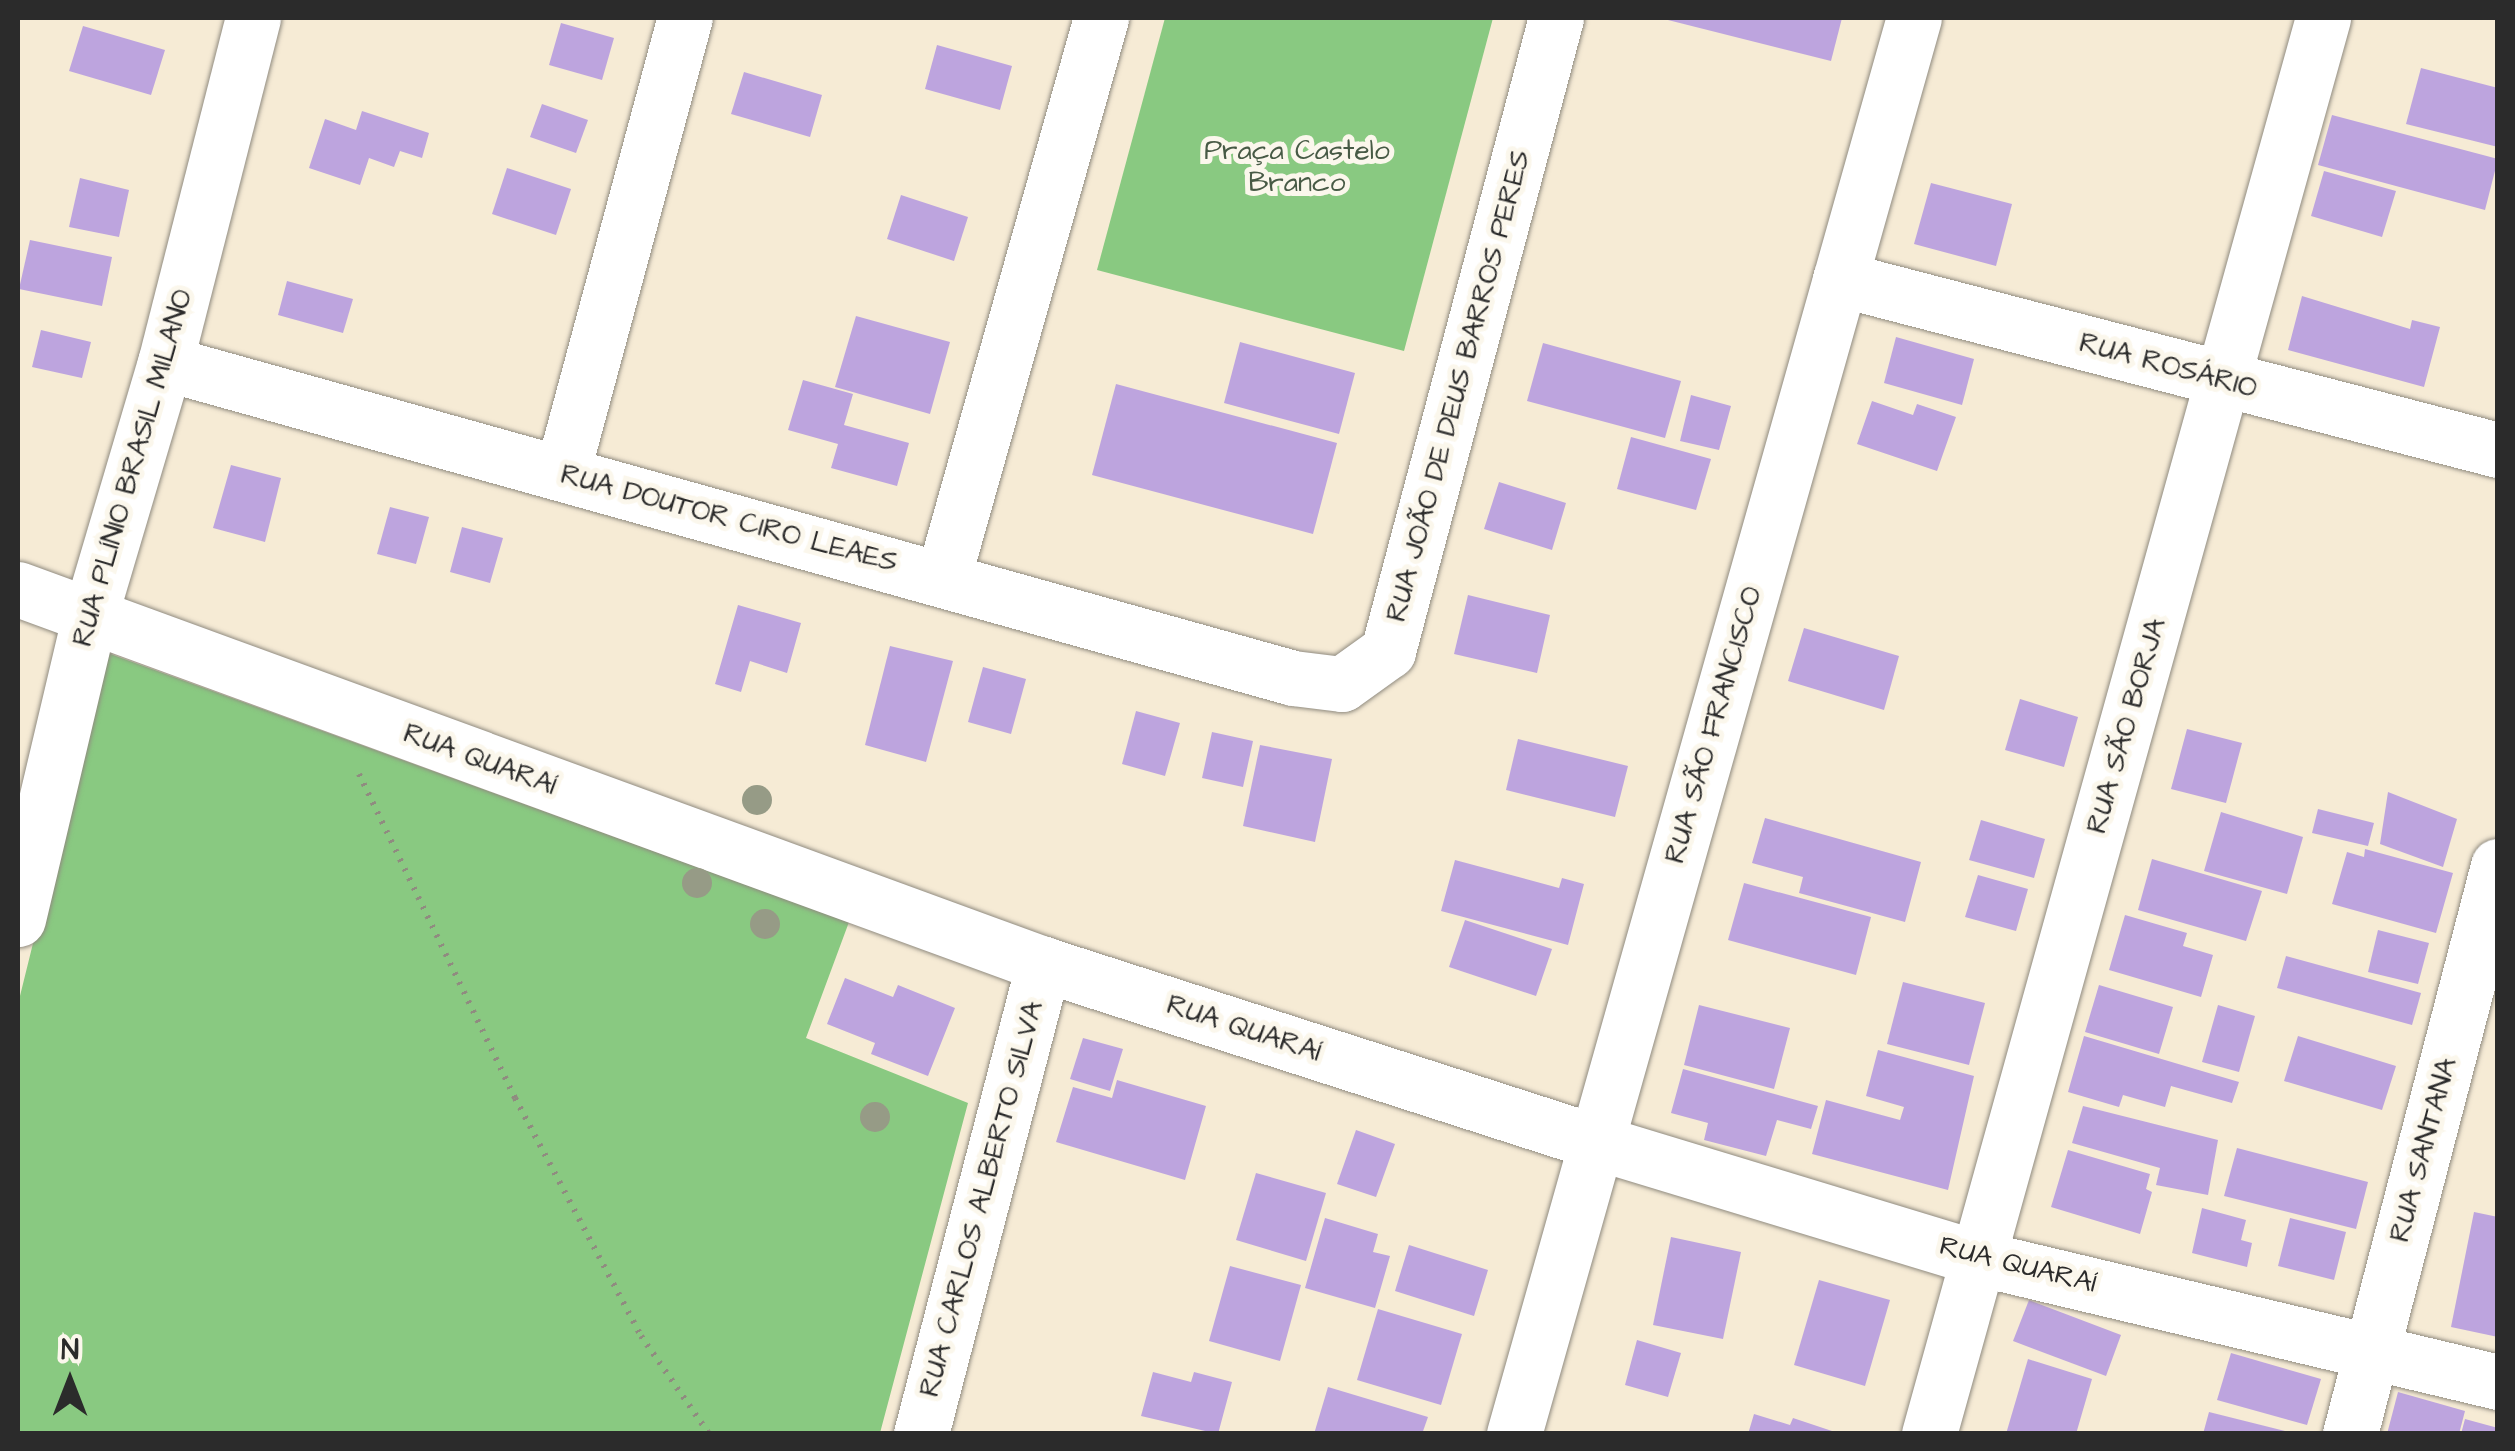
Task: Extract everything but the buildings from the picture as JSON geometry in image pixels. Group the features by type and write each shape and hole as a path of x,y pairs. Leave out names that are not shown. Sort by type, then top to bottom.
{"street":[{"name":"RUA PLÍNIO BRASIL MILANO","path":"18,919 89,619 165,363 253,18"},
{"path":"562,473 685,18"},
{"path":"943,578 1101,18"},
{"name":"RUA JOÃO DE DEUS BARROS PERES","path":"1293,678 1342,684 1388,651 1556,18"},
{"name":"RUA SÃO FRANCISCO","path":"1514,1434 1914,18"},
{"name":"RUA SÃO BORJA","path":"1929,1434 2323,18"},
{"name":"RUA ROSÁRIO","path":"1840,279 2498,450"},
{"name":"RUA DOUTOR CIRO LEAES","path":"165,363 1293,678"},
{"name":"RUA QUARAÍ","path":"18,589 89,619 1043,964 1596,1142 1978,1258 2498,1382"},
{"name":"RUA SANTANA","path":"2350,1434 2498,866"},
{"name":"RUA CARLOS ALBERTO SILVA","path":"920,1434 1043,964"}],"path":[{"path":"350,754 578,1217 641,1336 708,1434"}],"green space":[{"name":"Praça Castelo Branco","path":"1165,18 1493,18 1404,351 1097,270"},
{"path":"105,652 849,922 806,1038 968,1103 880,1433 18,1434 18,1004"}]}
